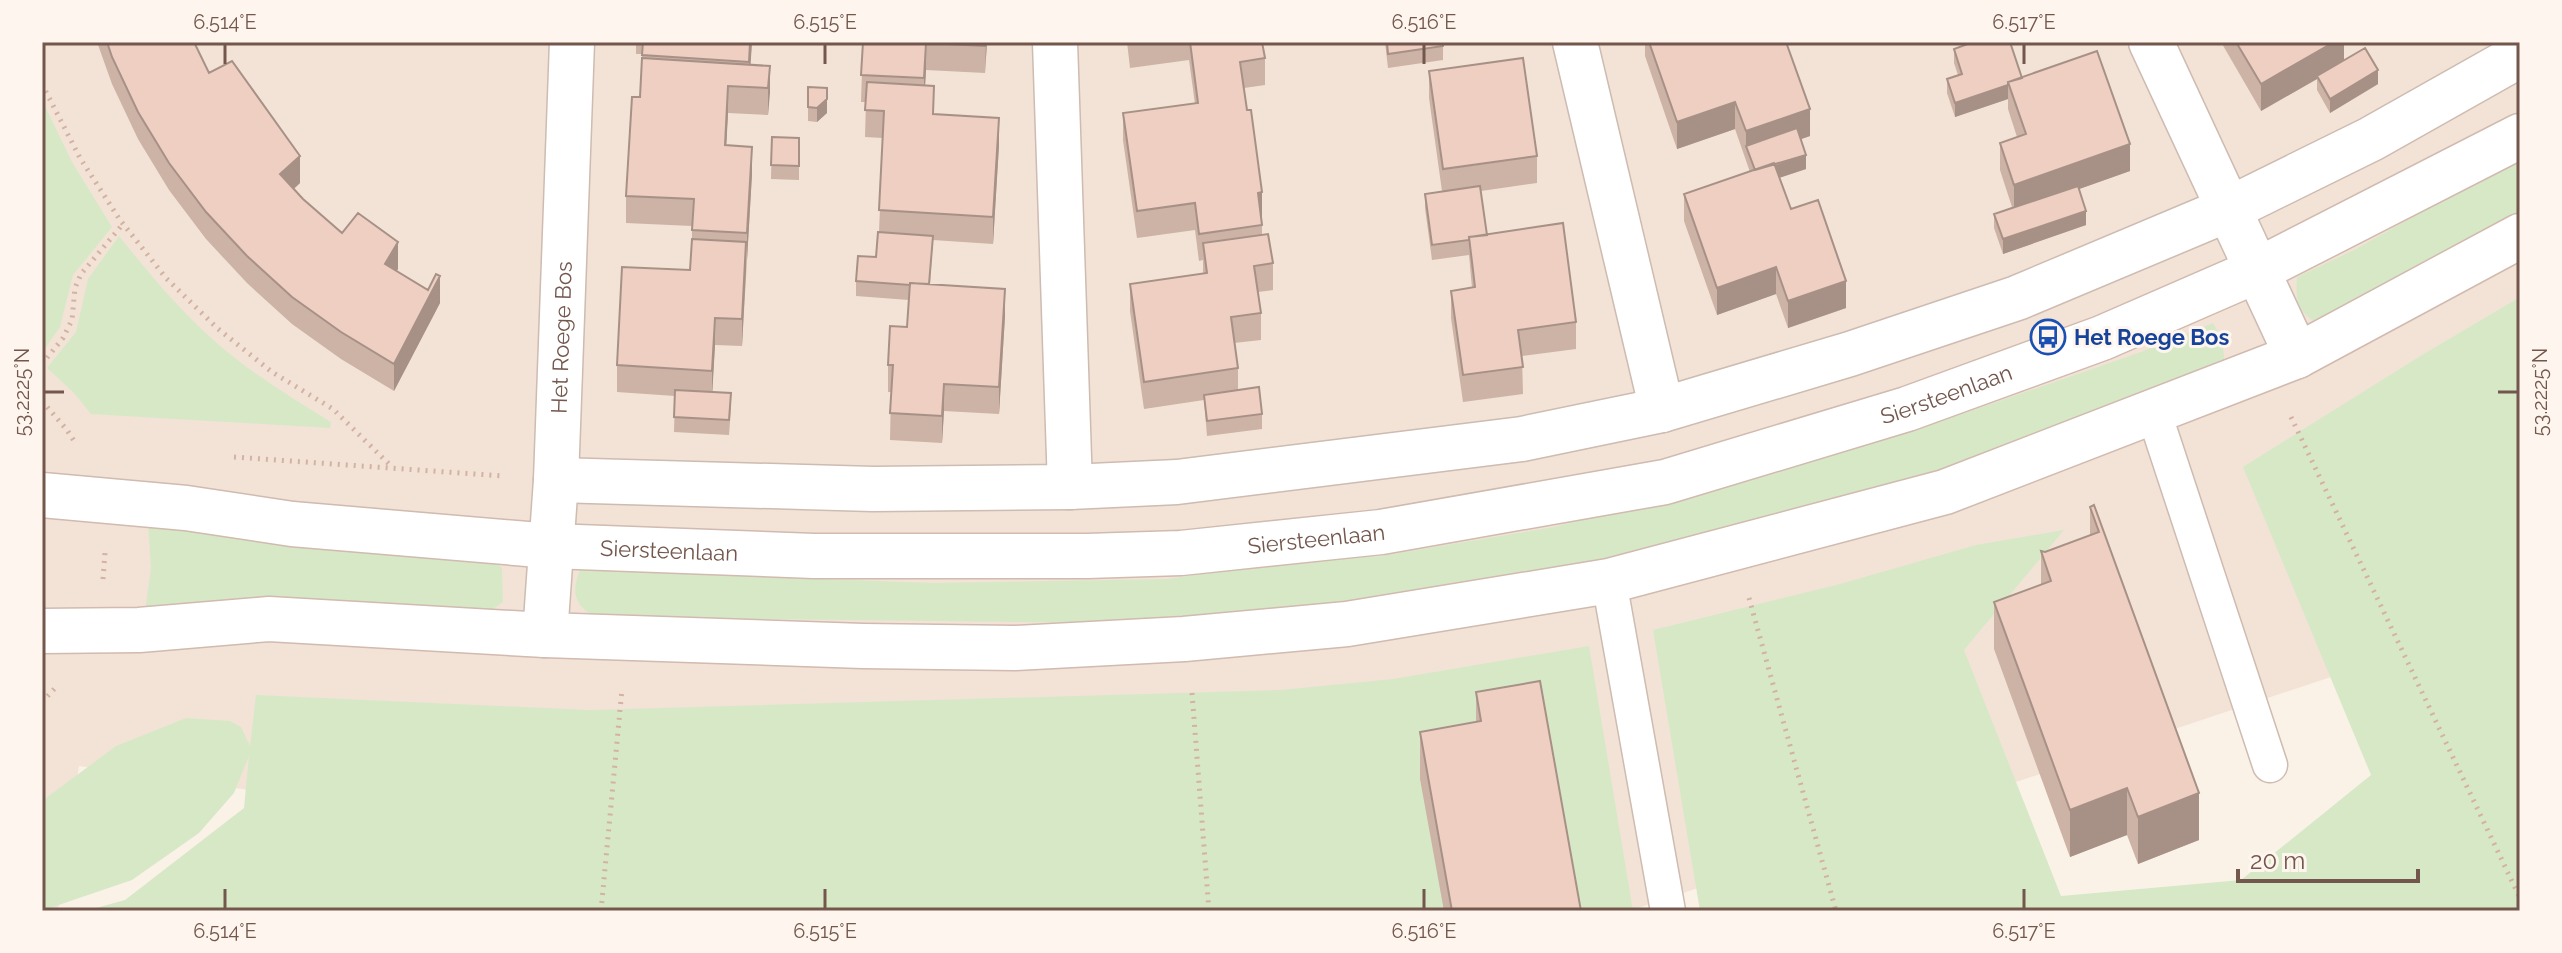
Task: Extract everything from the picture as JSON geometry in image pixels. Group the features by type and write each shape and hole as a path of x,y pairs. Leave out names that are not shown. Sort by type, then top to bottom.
{"main road":[{"name":"Het Roege Bos","path":"545,635 556,480 572,42"},
{"path":"1055,42 1070,487"},
{"path":"1575,42 1662,410"},
{"path":"2151,42 2297,356"},
{"path":"556,480 873,489 1070,487 1177,482 1507,441 1662,410 1850,354 2017,298 2229,209 2371,139 2520,55"},
{"name":"Siersteenlaan","path":"42,495 186,508 292,524 551,546 814,556 1181,553 1381,532 1665,482 1907,409 2102,338 2256,271 2520,136"},
{"path":"42,631 139,630 269,619 545,635 1015,648 1184,639 1347,624 1609,581 1945,492 2297,356 2520,236"}],"lane":[{"path":"2153,410 2270,765"},
{"path":"1609,581 1668,911"}],"path":[{"path":"42,84 80,158 123,224 166,278 217,328 272,372 333,409 392,467"},
{"path":"42,364 63,338 72,320 75,288 81,274 123,224"},
{"path":"42,401 78,448 98,500 105,554 100,597 90,631"},
{"path":"2287,408 2519,896"},
{"path":"78,448 88,448"},
{"path":"222,456 556,480"},
{"path":"1733,548 1836,911"},
{"path":"601,911 622,685"}],"shaded area":[{"path":"42,42 2520,42 2520,614 1629,911 1104,911 79,766 58,911 42,911"}],"green space":[{"path":"42,100 72,162 112,227 73,275 60,327 42,353"},
{"path":"2520,157 2520,214 2384,293 2320,325 2303,311 2298,300 2297,277 2354,250"},
{"path":"119,236 162,288 210,337 253,372 331,422 330,428 91,414 47,368 76,332 88,279"},
{"path":"2520,297 2520,911 1700,911 1653,630 1840,584 1976,545 2064,530 1964,650 2061,896 2241,880 2371,775 2243,467"},
{"path":"2213,323 2222,339 2225,365 1958,470 1560,573 1385,602 1175,624 594,617 578,602 575,591 580,570 934,583 1168,579 1274,563 1380,556 1554,527 1801,464 1933,424 2141,352"},
{"path":"148,523 491,558 502,568 503,602 484,615 145,612 151,568"},
{"path":"1589,646 1633,911 85,911 125,900 244,808 249,756 234,793 199,833 132,880 42,909 42,804 46,798 116,746 186,718 230,721 241,727 250,746 256,695 590,710 1281,690 1393,679"}],"building":[{"path":"107,42 194,42 209,73 232,61 300,156 280,174 303,199 342,233 358,213 398,242 385,264 428,290 436,274 440,276 394,364 292,297 247,256 206,212 169,163 138,112"},
{"path":"643,42 750,42 749,62 642,55"},
{"path":"863,42 986,42 985,46 926,43 924,78 861,75"},
{"path":"1190,42 1262,42 1265,58 1240,62 1247,110 1251,110 1262,192 1258,193 1262,225 1199,234 1195,203 1137,211 1123,113 1198,103"},
{"path":"1387,42 1443,42 1443,46 1388,54"},
{"path":"1649,42 1786,42 1810,109 1746,131 1735,102 1677,122"},
{"path":"1973,42 2010,42 2022,78 1955,103 1947,79 1962,74 1954,49"},
{"path":"2236,42 2334,42 2261,84"},
{"path":"2365,48 2378,70 2330,99 2317,76"},
{"path":"2097,51 2130,144 2014,185 2000,143 2026,134 2008,82"},
{"path":"642,58 770,66 768,88 728,86 725,145 752,147 747,233 692,230 694,199 626,196 632,97 640,97"},
{"path":"1523,58 1537,156 1443,169 1429,71"},
{"path":"867,82 934,86 933,114 999,118 993,217 879,210 884,111 865,110"},
{"path":"808,87 827,88 827,99 817,108 808,107"},
{"path":"1797,128 1806,155 1755,170 1746,146"},
{"path":"772,137 799,138 799,166 771,165"},
{"path":"1774,163 1791,209 1818,200 1846,281 1788,301 1776,267 1717,288 1684,194"},
{"path":"1480,186 1487,235 1432,245 1425,194"},
{"path":"2078,186 2086,211 2003,239 1994,214"},
{"path":"1563,223 1576,322 1518,330 1523,367 1463,375 1451,291 1475,287 1469,237"},
{"path":"878,232 933,236 929,284 856,281 858,256 876,257"},
{"path":"1268,234 1273,263 1254,266 1261,313 1231,317 1238,368 1144,382 1130,284 1207,273 1203,243"},
{"path":"692,239 746,242 742,319 715,318 712,371 617,365 622,267 690,270"},
{"path":"910,283 1005,289 999,387 944,384 942,416 890,413 893,365 888,365 890,326 907,327"},
{"path":"1259,387 1262,414 1207,421 1204,395"},
{"path":"675,390 731,393 729,420 674,417"},
{"path":"2094,505 2199,793 2138,817 2127,788 2070,810 1994,602 2051,581 2041,551 2099,532 2090,507"},
{"path":"1540,681 1581,911 1452,911 1420,732 1481,721 1476,692"}],"place":[{"name":"Het Roege Bos","path":"2048,337"}]}
